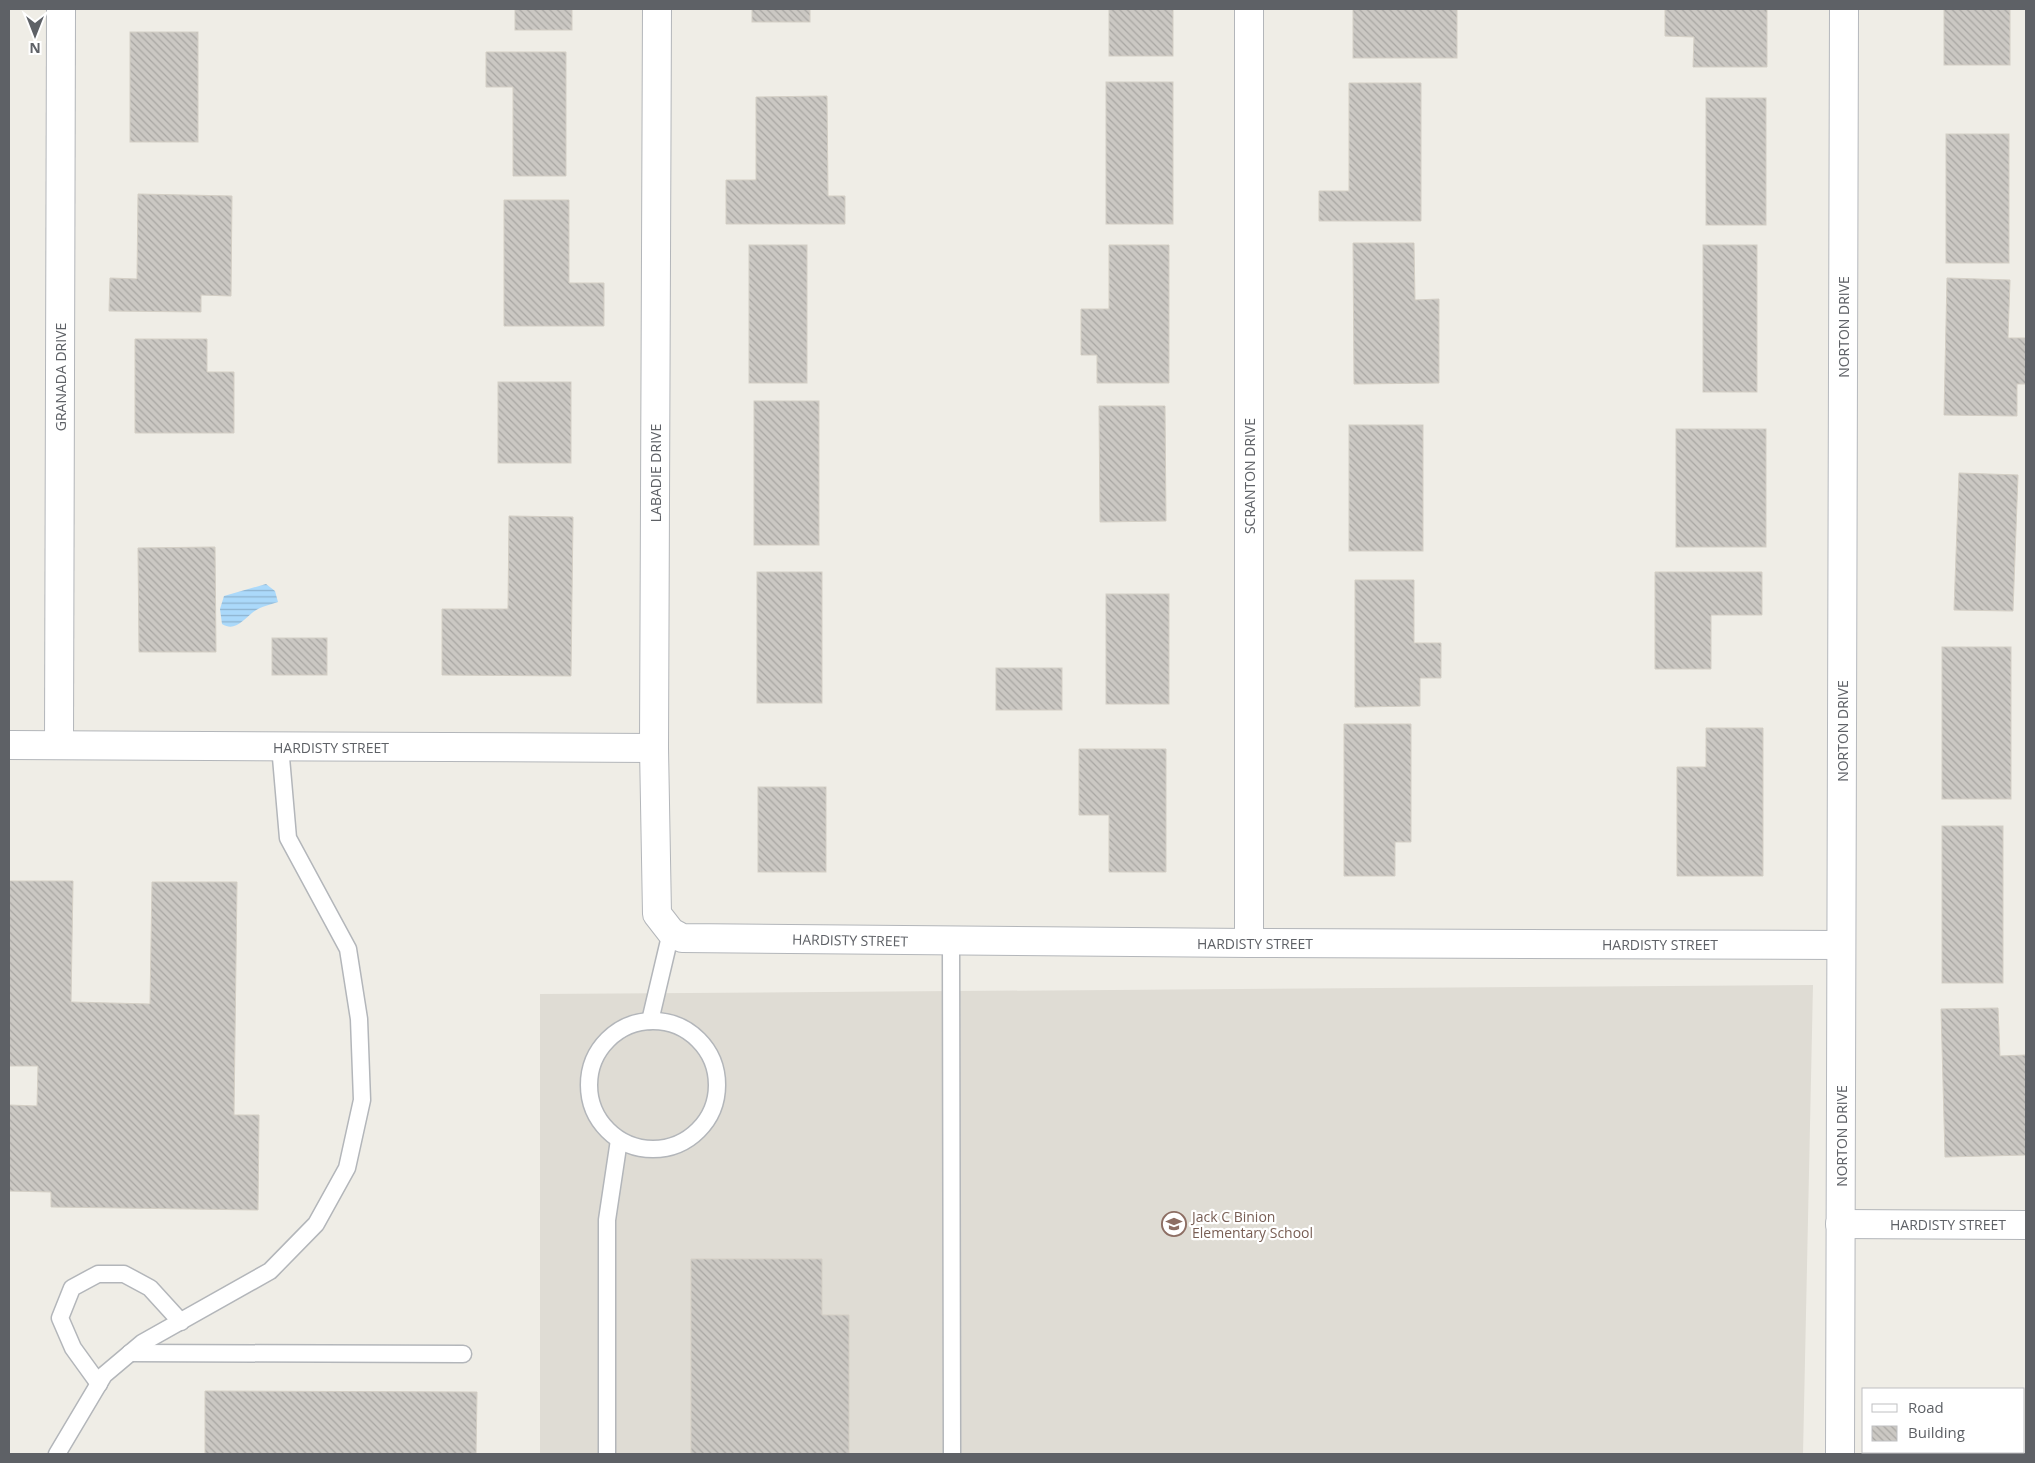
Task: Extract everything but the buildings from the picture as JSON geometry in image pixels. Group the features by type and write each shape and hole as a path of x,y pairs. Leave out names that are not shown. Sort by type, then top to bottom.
{"street":[{"name":"GRANADA DRIVE","path":"59,745 61,9"},
{"name":"LABADIE DRIVE","path":"657,9 654,748 657,914 671,932"},
{"name":"SCRANTON DRIVE","path":"1249,9 1250,943"},
{"name":"NORTON DRIVE","path":"1840,1454 1844,9"},
{"name":"HARDISTY STREET","path":"9,745 654,748"},
{"name":"HARDISTY STREET","path":"671,932 682,938 951,941 1841,945"},
{"name":"HARDISTY STREET","path":"1840,1224 2026,1224"}],"lane":[{"path":"57,1454 104,1375 142,1343 270,1271 316,1224 348,1168 362,1100 359,1019 348,949 288,838 280,746"},
{"path":"650,1021 671,932"},
{"path":"951,941 952,1454"},
{"path":"650,1021 670,1024 689,1032 705,1047 715,1067 717,1089 712,1110 701,1129 683,1142 662,1149 640,1148 619,1140 604,1127 593,1110 589,1090 590,1069 599,1050 612,1035 630,1025 650,1021"},
{"path":"607,1454 607,1220 619,1140"},
{"path":"99,1384 72,1348 60,1318 72,1288 98,1274 124,1274 150,1288 181,1322"},
{"path":"130,1353 463,1354"}],"shaded area":[{"name":"Jack C Binion Elementary School","path":"1813,985 1803,1454 540,1454 540,994"}],"water":[{"path":"266,584 275,591 278,602 258,609 235,626 231,627 222,624 220,609 224,596"}],"place":[{"name":"Jack C Binion Elementary School","path":"1174,1224"}]}
